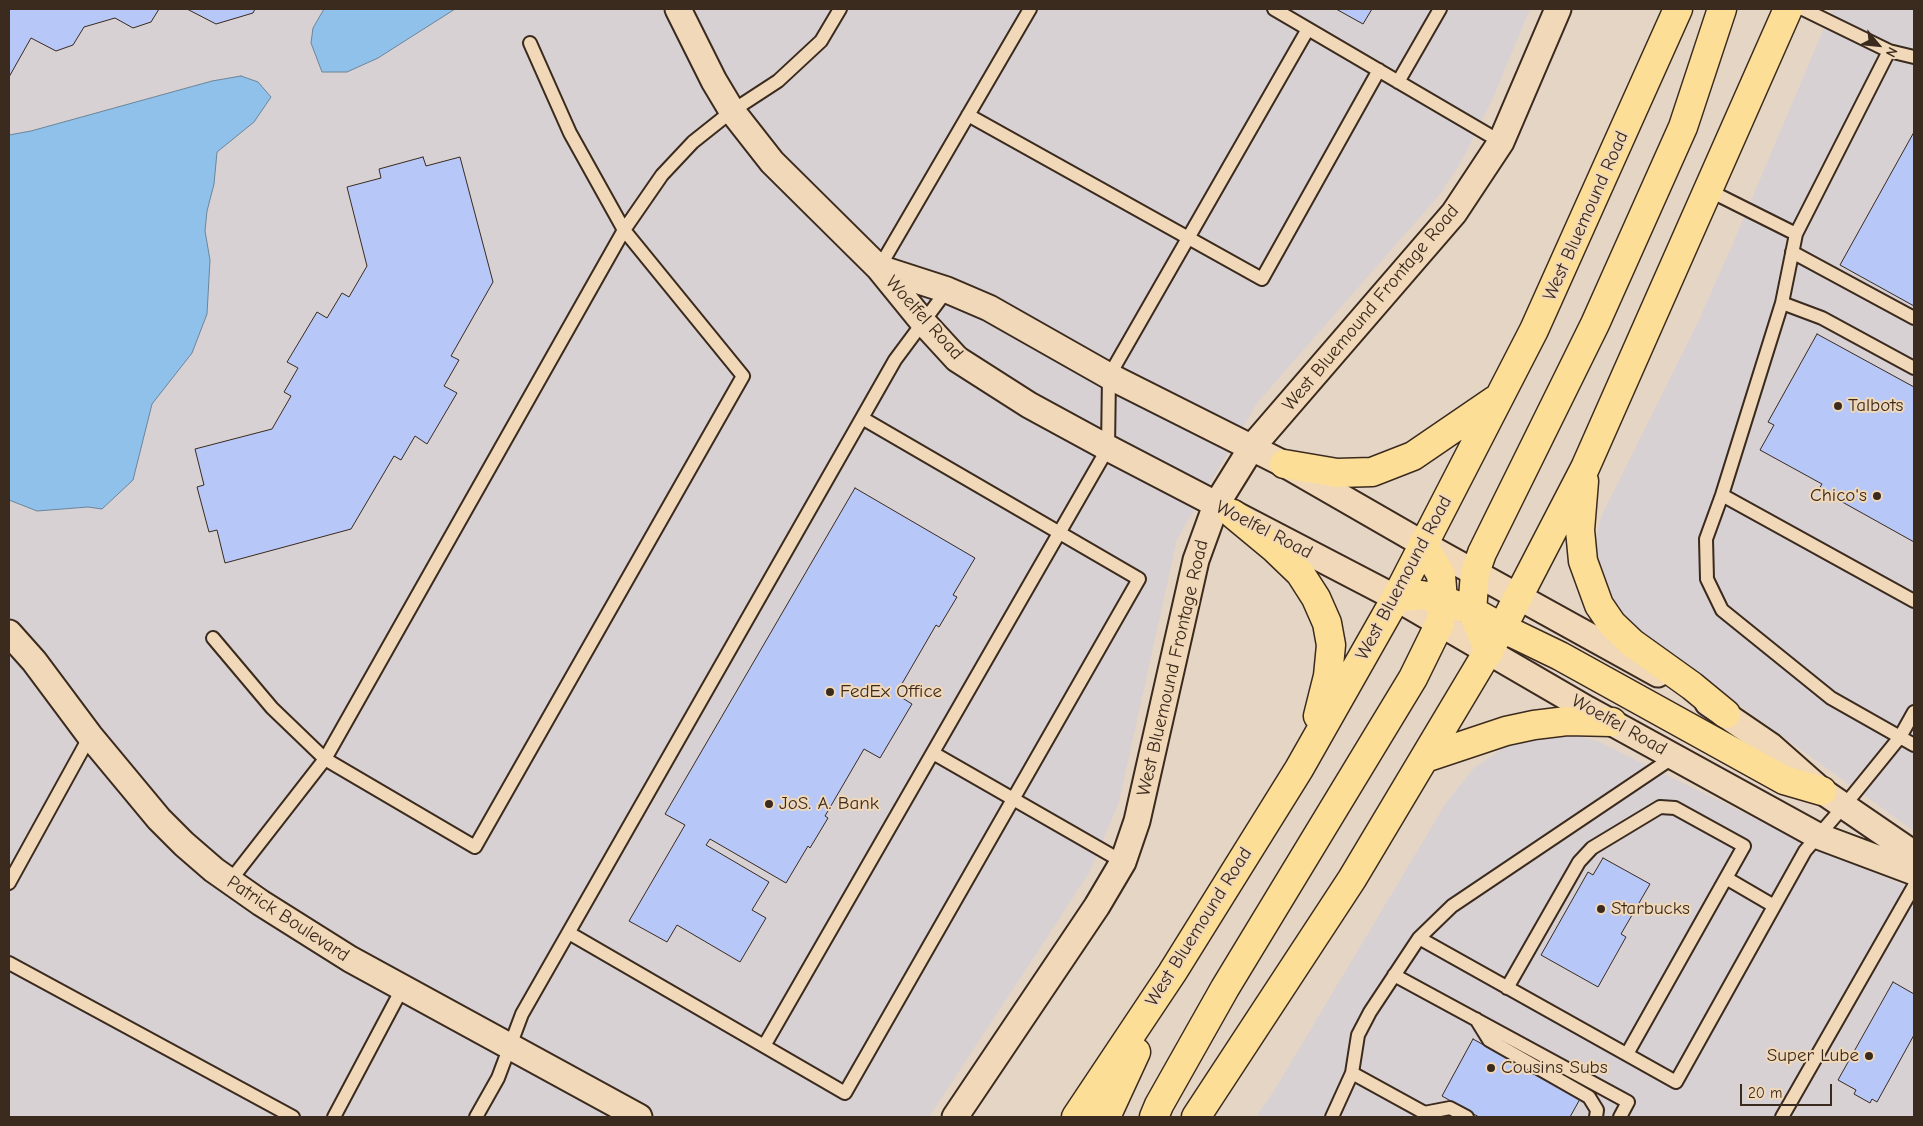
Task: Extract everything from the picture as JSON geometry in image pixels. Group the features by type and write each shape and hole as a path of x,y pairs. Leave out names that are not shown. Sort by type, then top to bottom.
{"main road":[{"name":"West Bluemound Road","path":"1076,1117 1172,973 1299,769 1396,598 1534,330 1678,9"},
{"path":"1722,9 1683,127 1595,324 1501,512 1475,573 1472,611 1496,640 1560,656 1784,780 1833,799"},
{"path":"1196,1117 1352,879 1496,640 1519,597 1585,468 1788,9"},
{"path":"1284,464 1337,473 1372,472 1413,456 1498,398"},
{"path":"1585,468 1580,530 1583,561 1599,605 1612,624 1632,643 1692,686 1726,714"},
{"path":"1224,509 1274,548 1300,573 1316,598 1327,623 1331,645 1328,676 1318,718 1299,769"},
{"path":"1154,1117 1226,988 1413,678 1442,611 1441,575 1423,544"},
{"path":"1396,598 1422,595 1442,611 1472,611"},
{"path":"1425,758 1506,731 1534,725 1567,721 1612,722"},
{"path":"1106,1117 1172,973"}],"street":[{"path":"678,9 714,81 732,111 772,162 879,268"},
{"name":"West Bluemound Frontage Road","path":"956,1117 1097,906 1123,862 1137,821 1196,560 1224,509 1252,448 1454,213 1500,142 1558,9"},
{"name":"Woelfel Road","path":"879,268 947,290 989,308 1109,376 1284,464 1423,544 1648,668 1726,714 1771,746 1833,799 1914,854"},
{"name":"Woelfel Road","path":"879,268 923,322 957,359 1029,405 1396,598"},
{"name":"Woelfel Road","path":"1442,611 1496,640 1612,722 1818,836 1914,872"},
{"name":"Patrick Boulevard","path":"9,633 34,662 90,736 159,819 184,844 230,881 350,959 639,1117"}],"lane":[{"path":"230,881 325,759 624,230 662,175 693,142 732,111 778,81 821,42 840,9"},
{"path":"879,268 1030,9"},
{"path":"1274,9 1500,142"},
{"path":"1398,82 1440,9"},
{"path":"1802,9 1889,51 1914,57"},
{"path":"764,1046 1108,448 1109,376 1308,29"},
{"path":"213,638 272,708 325,759 475,848 743,376 624,230 570,133 530,43"},
{"path":"1889,51 1796,234 1782,303 1722,495 1706,539 1707,579 1722,610 1831,698 1914,745"},
{"path":"968,115 1262,278 1378,70"},
{"path":"1708,190 1796,234"},
{"path":"1792,252 1914,318"},
{"path":"476,1117 498,1078 522,1014 895,360 947,290"},
{"path":"1782,303 1822,318 1914,368"},
{"path":"569,933 845,1093 1139,578 862,418"},
{"path":"1722,495 1914,601"},
{"path":"1420,938 1676,1082 1804,851 1818,836 1833,799 1900,737 1914,712"},
{"path":"9,883 90,736"},
{"path":"933,753 1123,862"},
{"path":"1332,1117 1352,1074 1358,1035 1394,975 1420,938 1452,906 1675,756"},
{"path":"1508,988 1579,862 1592,848 1660,807 1675,808 1744,846 1627,1054"},
{"path":"1726,878 1774,906"},
{"path":"1782,1117 1914,886"},
{"path":"9,963 293,1117"},
{"path":"1394,975 1628,1102 1620,1117"},
{"path":"334,1117 403,988"},
{"path":"1476,1018 1489,1040 1589,1096 1597,1110 1596,1117"},
{"path":"1352,1074 1428,1115 1450,1108 1467,1117"}],"shaded area":[{"path":"9,9 1530,9 1495,93 1465,155 1441,193 1257,403 1177,539 1119,802 1089,873 929,1117 9,1117"},
{"path":"1832,9 1914,9 1914,831 1639,633 1618,610 1604,587 1597,571 1594,546 1601,517 1698,322"},
{"path":"1536,733 1565,733 1595,740 1826,853 1914,889 1914,1117 1256,1117 1275,1089 1446,803 1474,768 1507,746"}],"water":[{"path":"324,9 455,9 378,58 347,72 322,72 311,43 313,28"},
{"path":"241,76 258,82 271,97 254,122 217,152 214,184 207,211 205,231 210,260 207,314 192,353 152,404 133,480 102,509 88,507 37,511 9,500 9,135 31,131 212,81"}],"building":[{"path":"9,9 159,9 151,22 133,28 115,18 84,27 73,45 56,51 31,38 9,77"},
{"path":"187,9 255,9 253,13 216,24"},
{"path":"1336,9 1372,9 1363,24"},
{"path":"1914,132 1914,306 1840,265"},
{"path":"423,157 426,166 460,157 493,282 451,356 459,360 444,386 457,393 427,444 415,436 401,460 394,456 351,529 225,563 217,530 209,532 197,487 204,485 195,449 272,429 291,396 284,392 298,368 287,362 317,312 327,318 342,293 349,297 367,266 347,187 381,178 379,169"},
{"path":"1817,334 1914,387 1914,542 1819,489 1822,484 1760,450 1774,425 1768,422"},
{"path":"855,488 975,558 953,595 957,597 939,627 936,625 896,694 912,704 880,758 864,749 825,816 828,818 810,848 808,846 786,883 710,839 706,845 769,882 752,910 766,918 740,962 677,925 667,942 629,921 685,825 665,814"},
{"name":"Starbucks","path":"1603,858 1650,884 1621,934 1626,937 1598,987 1541,955 1588,872 1593,875"},
{"path":"1893,982 1914,994 1914,1035 1877,1102 1872,1099 1870,1103 1854,1094 1856,1090 1838,1080"},
{"name":"Cousins Subs","path":"1473,1039 1580,1099 1570,1117 1479,1117 1442,1096"}],"place":[{"name":"Talbots","path":"1838,406"},
{"name":"Chico's","path":"1877,496"},
{"name":"FedEx Office","path":"830,692"},
{"name":"JoS. A. Bank","path":"769,804"},
{"name":"Starbucks","path":"1601,909"},
{"name":"Super Lube","path":"1869,1056"},
{"name":"Cousins Subs","path":"1491,1068"}]}
